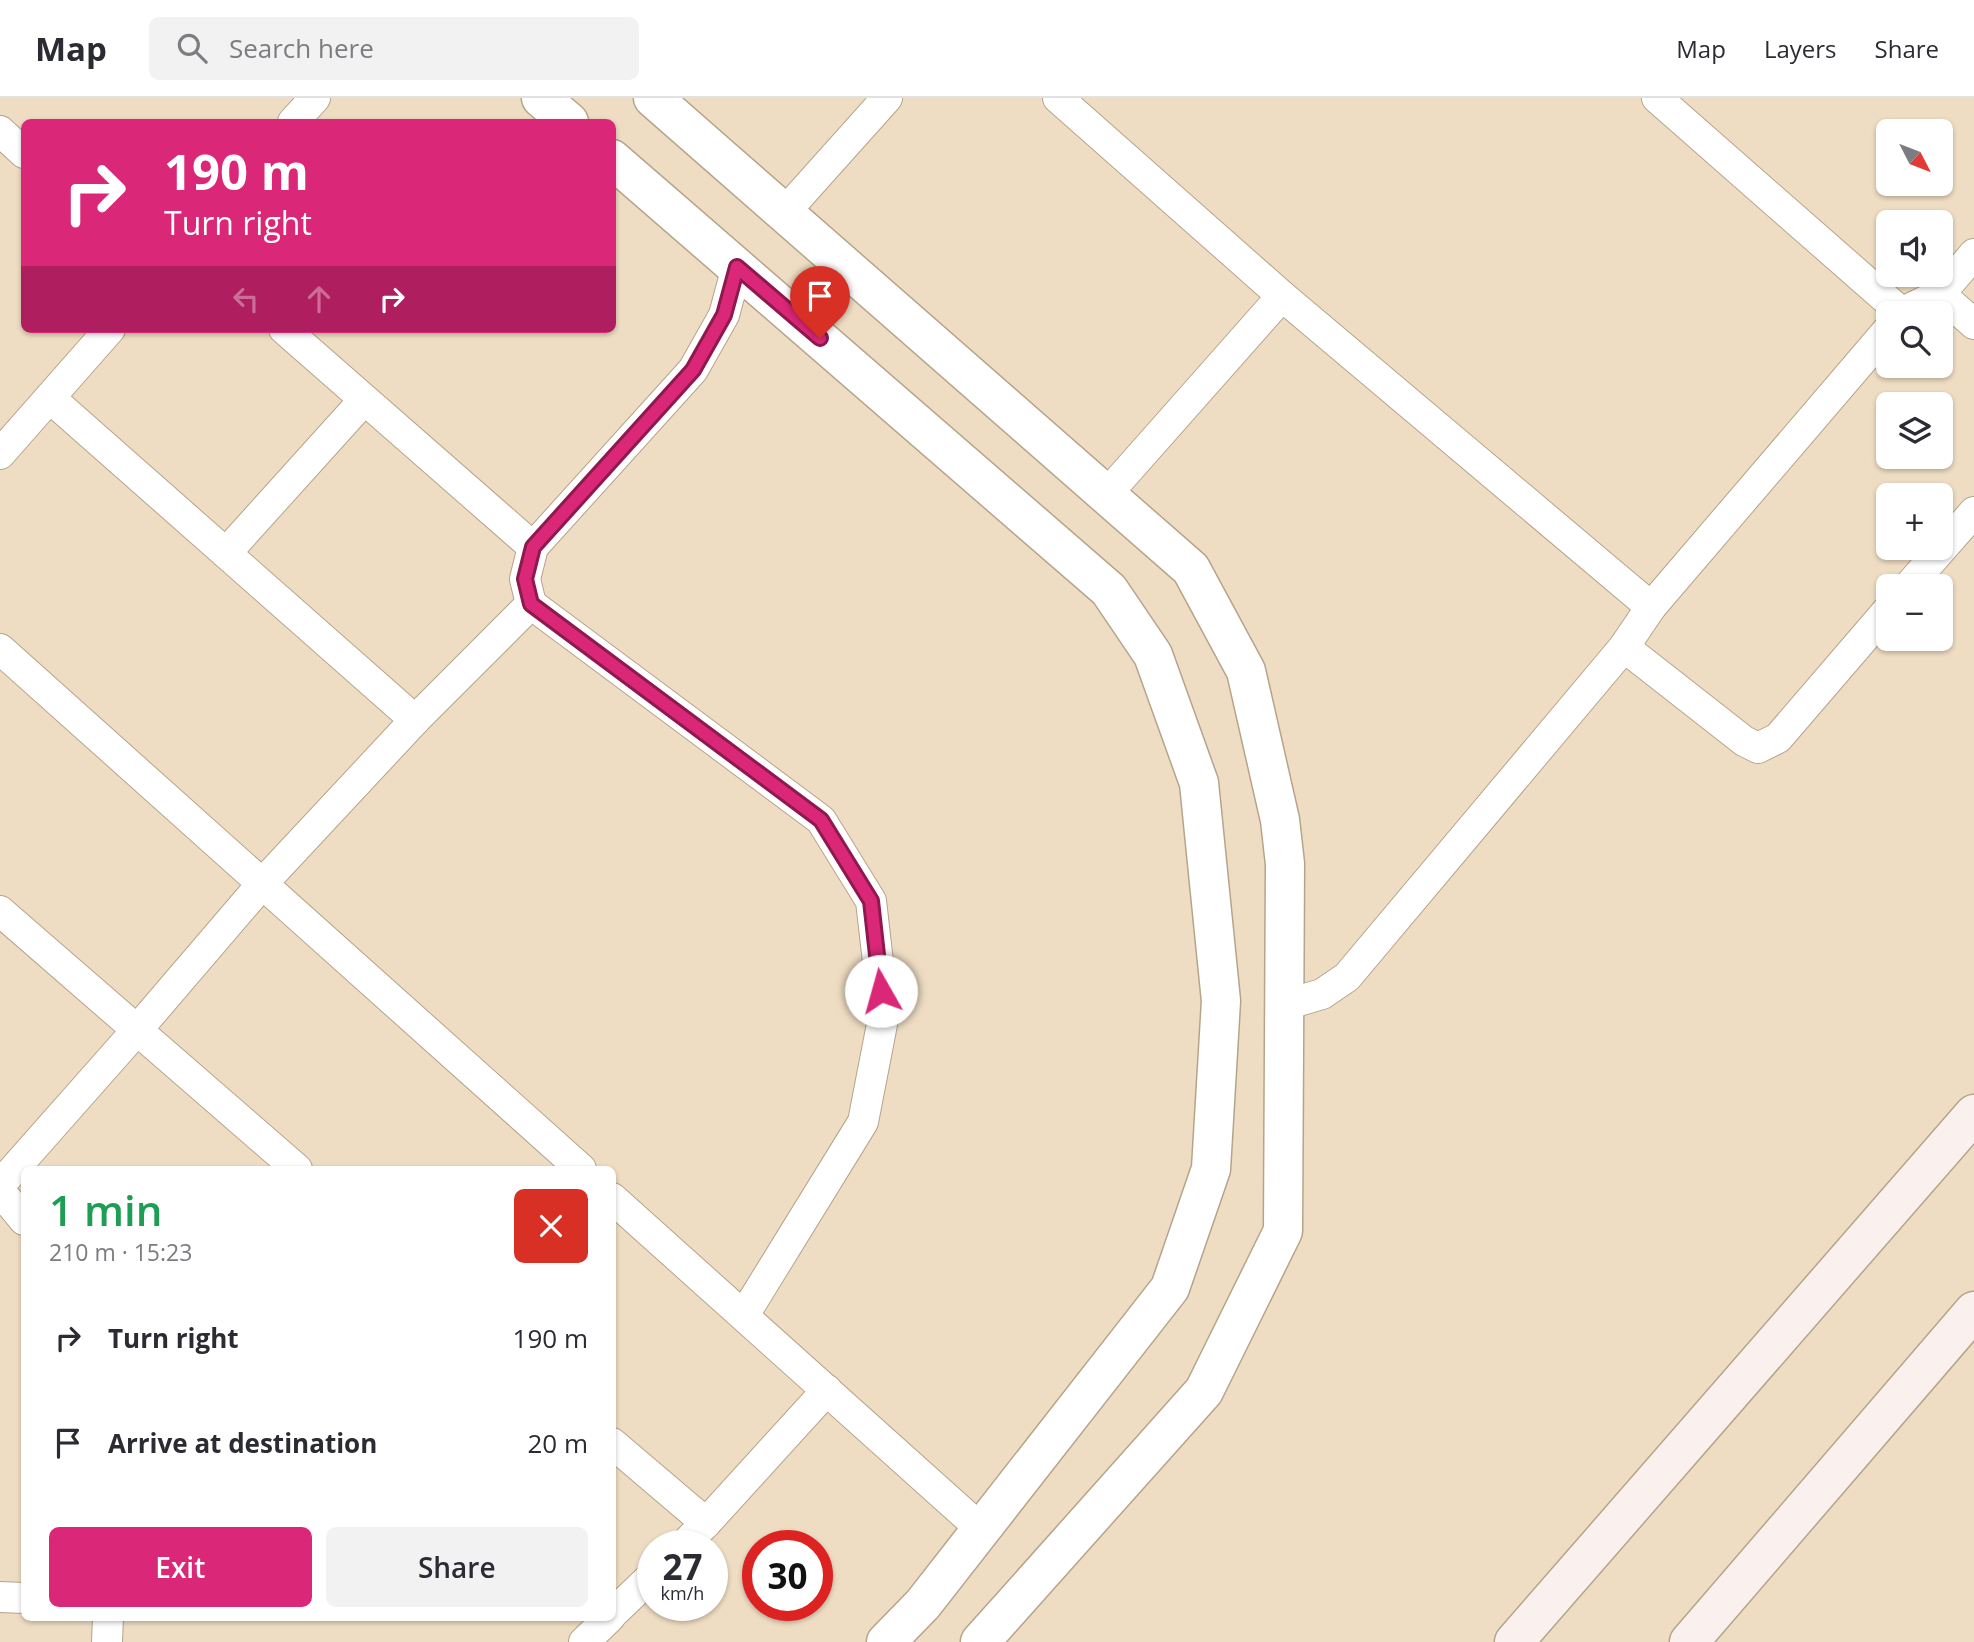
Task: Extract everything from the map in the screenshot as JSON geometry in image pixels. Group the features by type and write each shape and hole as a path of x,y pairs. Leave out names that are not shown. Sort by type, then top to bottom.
{"main road":[{"path":"1514,1642 1974,1114"},
{"path":"1689,1642 1974,1311"}],"street":[{"path":"296,119 315,98"},
{"path":"541,98 566,119"},
{"path":"653,98 1191,569 1246,671 1280,820 1286,864 1283,1231 1204,1391 980,1642"},
{"path":"784,213 887,98"},
{"path":"1058,98 1282,296 1651,607"},
{"path":"1657,98 1889,301"},
{"path":"0,131 21,150"},
{"path":"616,162 1109,590 1153,655 1199,783 1221,1001 1210,1169 1170,1288 923,1604 886,1642"},
{"path":"1926,301 1940,294 1974,254"},
{"path":"737,267 724,315 693,370 533,547 525,579 531,604 821,820 871,901 884,1014 863,1122 744,1315"},
{"path":"1940,294 1974,324"},
{"path":"1106,495 1282,296"},
{"path":"0,454 107,333"},
{"path":"289,333 533,547"},
{"path":"1285,1005 1322,994 1347,977 1624,647 1651,607 1876,344"},
{"path":"50,398 415,720"},
{"path":"226,553 364,400"},
{"path":"1920,574 1974,512"},
{"path":"0,1185 262,884 415,720 531,604"},
{"path":"1624,647 1744,741 1758,748 1778,737 1876,625"},
{"path":"0,649 577,1166"},
{"path":"0,911 294,1166"},
{"path":"0,1191 21,1216"},
{"path":"616,1202 981,1528"},
{"path":"699,1530 827,1390"},
{"path":"616,1446 706,1523"},
{"path":"616,1611 637,1591"},
{"path":"0,1597 21,1598"},
{"path":"107,1642 108,1621"},
{"path":"584,1642 606,1621"}],"route":[{"path":"820,338 737,267 724,315 693,370 533,547 525,579 531,604 821,820 871,901 881,991"}]}
